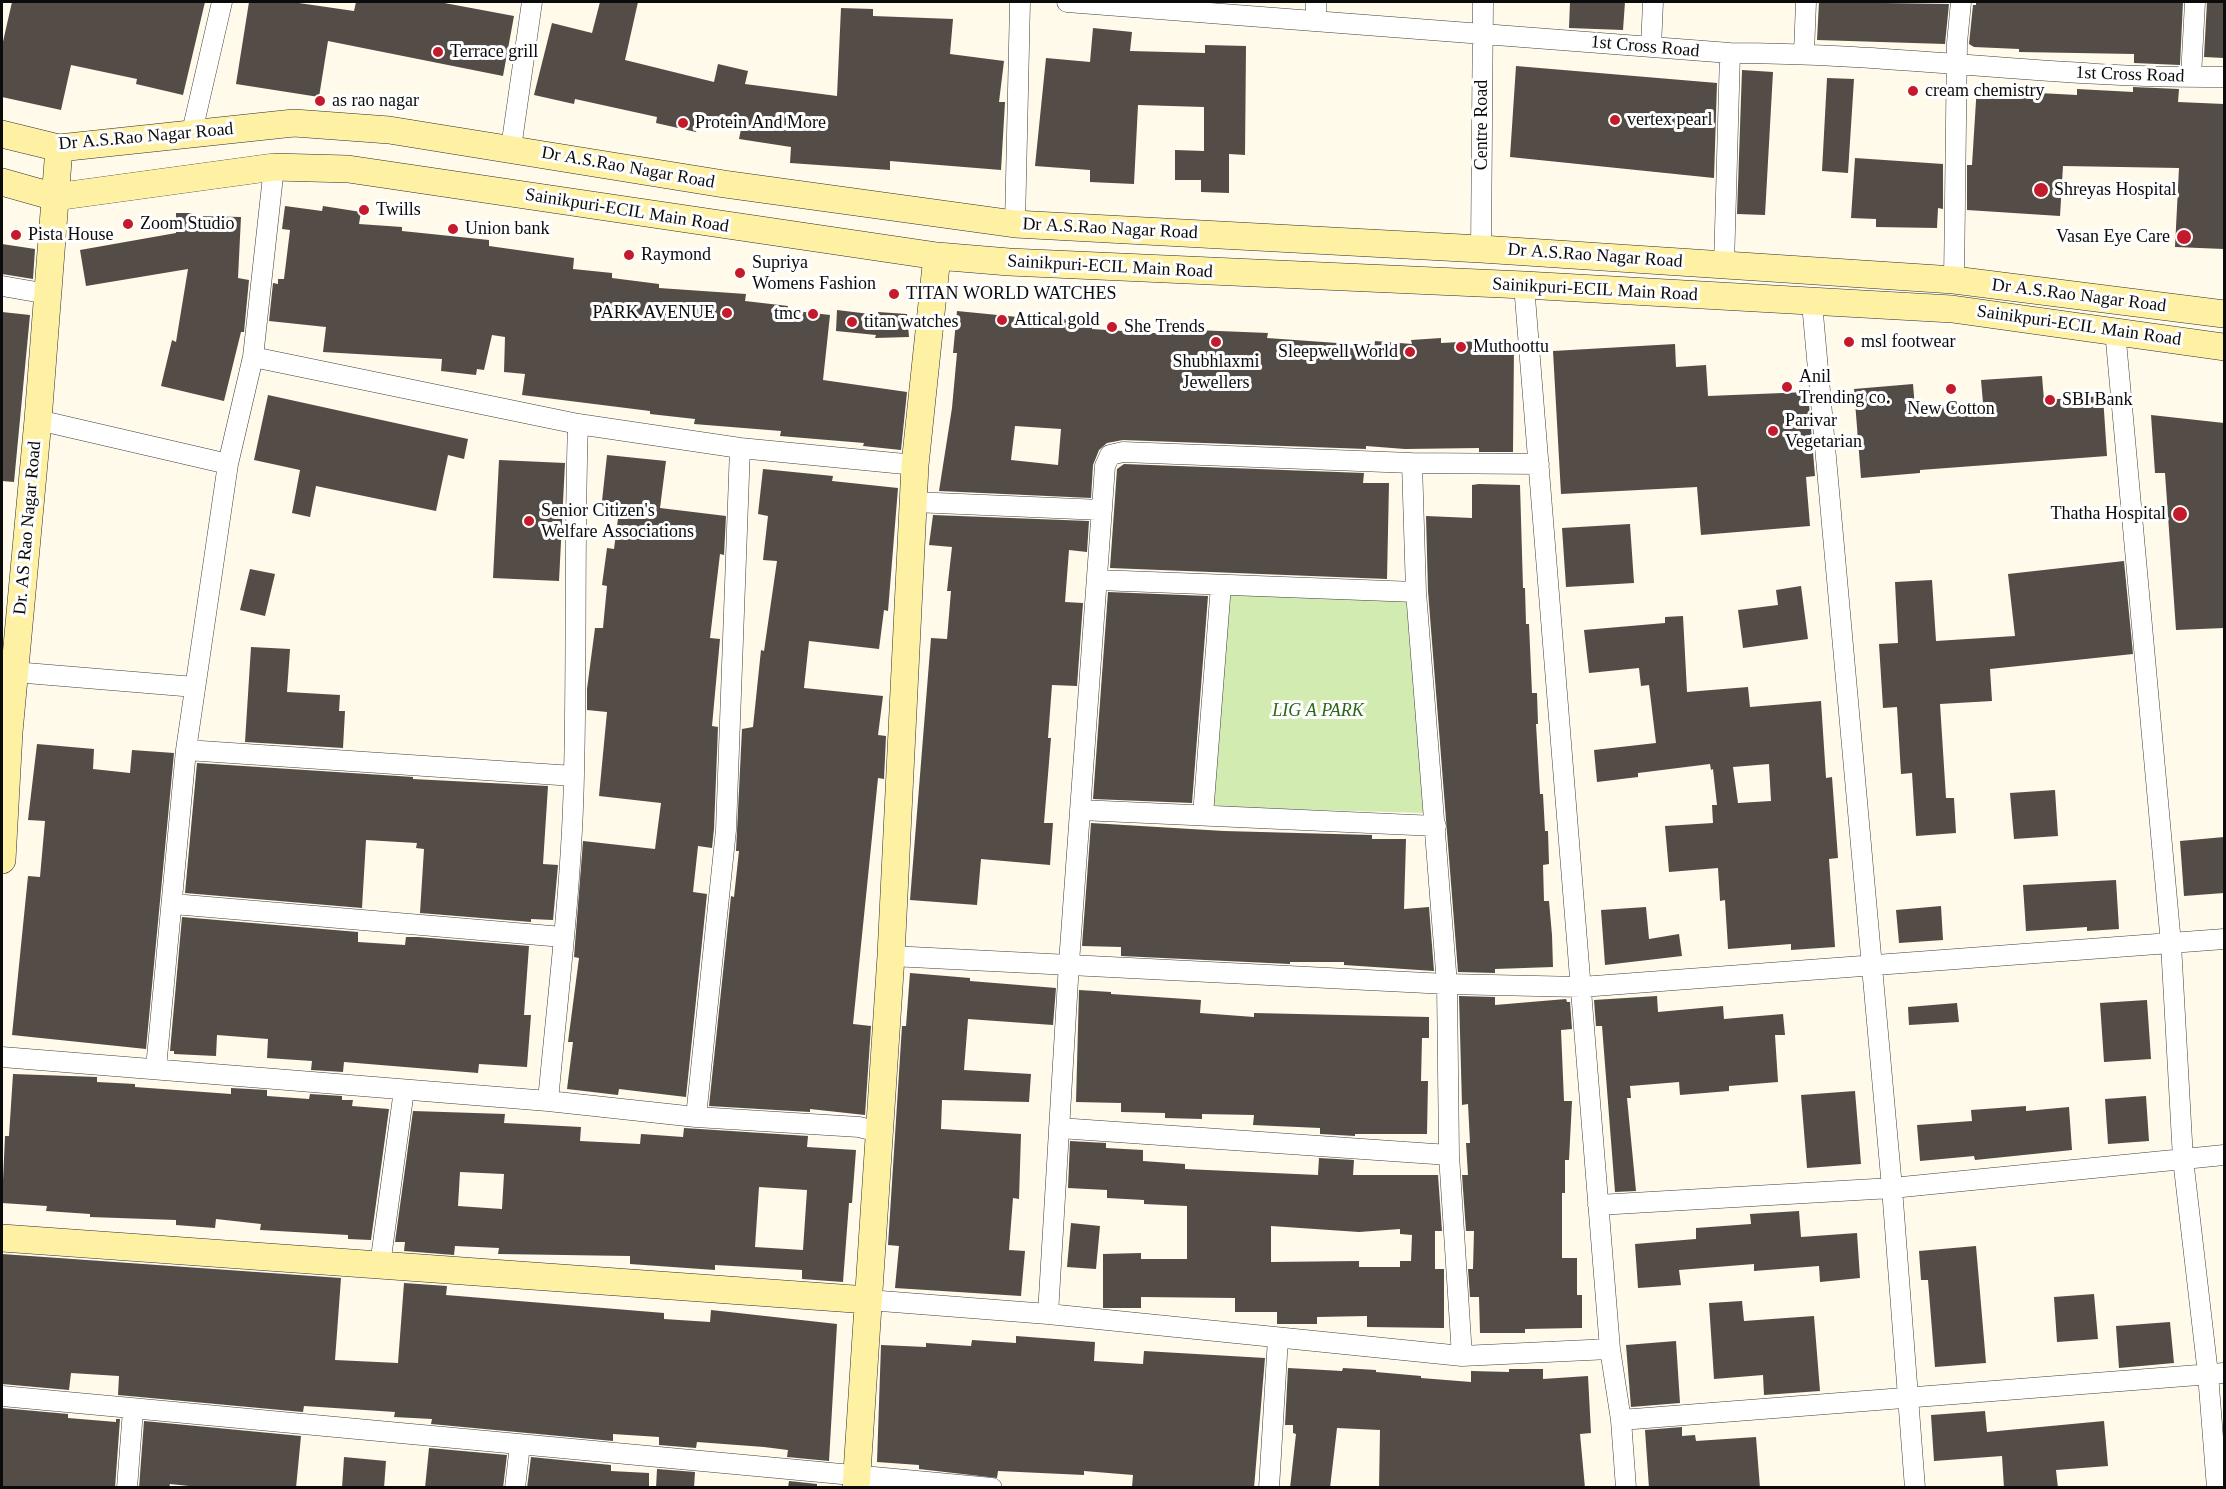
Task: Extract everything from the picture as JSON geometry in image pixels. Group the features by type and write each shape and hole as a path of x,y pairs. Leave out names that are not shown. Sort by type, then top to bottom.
{"main road":[{"name":"Dr A.S.Rao Nagar Road","path":"2,134 59,147 294,123 389,130 724,184 1015,224 1481,249 1954,280 2224,314"},
{"name":"Dr. AS Rao Nagar Road","path":"2,860 5,731 14,672 38,420 59,147"},
{"name":"Sainikpuri-ECIL Main Road","path":"2,182 55,196 274,167 348,170 937,256 1020,263 1524,285 1812,303 1952,309 2224,347"},
{"path":"716,225 724,184"},
{"path":"857,1482 891,956 915,465 937,256"},
{"path":"2,1238 868,1300"}],"street":[{"path":"192,132 222,2"},
{"path":"511,148 532,2"},
{"path":"1015,224 1020,2"},
{"name":"1st Cross Road","path":"1067,2 1316,11 1482,34 1731,53 1804,53 2042,72 2224,77"},
{"name":"Centre Road","path":"1481,249 1483,2"},
{"path":"1651,47 1653,2"},
{"path":"1804,53 1806,2"},
{"path":"1954,280 1961,2"},
{"path":"2191,77 2195,2"},
{"path":"1724,265 1731,53"},
{"path":"156,1068 186,750 228,464 253,357 274,167"},
{"path":"1524,285 1610,1349 1621,1420 1626,1488"},
{"path":"2,286 48,294"},
{"path":"1812,303 1892,1188 1915,1488"},
{"path":"2115,330 2171,944 2183,1159 2216,1373 2217,1488"},
{"path":"253,357 578,424 740,448 915,465"},
{"path":"38,420 228,464"},
{"path":"548,1101 563,937 574,776 574,564 578,424"},
{"path":"696,1116 726,830 740,448"},
{"path":"1048,1314 1080,810 1105,466 1110,455 1123,452 1412,463 1539,464"},
{"path":"1412,463 1416,592 1447,984 1449,1155 1462,1356"},
{"path":"913,502 1102,510"},
{"path":"1097,580 1416,592"},
{"path":"1203,815 1221,585"},
{"path":"14,672 195,687"},
{"path":"186,750 574,776"},
{"path":"1080,810 1436,826"},
{"path":"173,904 563,937"},
{"path":"891,956 1069,963 1447,984 1581,987 2224,939"},
{"path":"2,1057 548,1101 696,1116 859,1128 879,1132"},
{"path":"380,1265 404,1089"},
{"path":"1059,1128 1449,1155"},
{"path":"1598,1204 1892,1188 2224,1155"},
{"path":"868,1300 1048,1314 1462,1356 1610,1349"},
{"path":"1269,1488 1278,1338"},
{"path":"1621,1420 2216,1373"},
{"path":"2,1396 520,1445 857,1482 992,1488"},
{"path":"127,1488 134,1410"},
{"path":"515,1488 520,1445"}],"green space":[{"name":"LIG A PARK","path":"1229,593 1406,601 1426,813 1212,807"}],"building":[{"path":"12,2 205,2 183,95 136,84 137,79 71,65 61,110 2,97 2,46"},
{"path":"249,2 292,2 354,11 356,2 439,2 514,16 503,76 328,41 319,97 236,84"},
{"path":"600,2 638,2 625,60 714,82 718,64 748,71 745,84 837,96 841,8 873,9 873,16 953,19 950,54 1004,61 999,102 1005,102 1001,170 890,161 890,170 790,163 791,147 739,139 741,129 699,119 696,132 656,123 657,117 575,99 574,104 534,95 552,23 592,33"},
{"path":"1570,2 1625,2 1623,30 1569,28"},
{"path":"1819,2 1949,4 1945,44 1817,40"},
{"path":"1976,2 2183,2 2180,65 2134,63 2134,54 2019,52 2019,49 1974,47 1969,44 1973,5 1976,5"},
{"path":"2207,2 2224,2 2224,58 2204,57"},
{"path":"1093,28 1132,32 1130,51 1205,53 1205,45 1246,46 1245,155 1229,154 1229,193 1201,192 1201,180 1175,180 1175,150 1204,151 1204,107 1138,105 1134,184 1090,182 1090,170 1035,166 1046,58 1090,62"},
{"name":"vertex pearl","path":"1516,66 1717,83 1714,178 1510,157"},
{"path":"1742,70 1773,72 1765,215 1737,214"},
{"path":"1827,78 1854,79 1848,173 1822,171"},
{"path":"1977,85 2021,87 2020,92 2077,95 2077,89 2133,92 2133,87 2179,89 2178,102 2224,104 2224,249 2175,247 2179,168 2063,166 2060,216 1967,210 1967,165 1972,165"},
{"path":"1855,158 1943,164 1943,209 1938,208 1937,228 1876,227 1876,219 1851,218"},
{"path":"285,206 322,211 323,206 361,212 359,224 402,227 402,231 489,240 489,246 574,258 573,269 612,273 612,278 659,284 659,288 746,294 745,301 788,306 787,310 830,315 823,380 907,392 901,450 863,446 864,443 780,436 781,431 694,424 695,419 650,414 650,411 522,395 525,374 504,372 505,337 492,335 484,370 477,369 476,375 441,371 442,359 323,352 326,327 269,321 273,283 278,284 278,279 284,279 290,230 282,229"},
{"path":"176,213 194,213 194,216 241,217 238,278 249,280 244,332 241,332 224,401 161,386 172,340 176,342 188,269 86,286 80,250 176,233"},
{"path":"2,244 35,249 33,279 2,274"},
{"path":"837,310 878,315 878,312 907,314 909,337 875,338 876,335 836,331"},
{"path":"957,311 1028,318 1093,320 1092,329 1169,334 1170,329 1268,333 1267,338 1337,343 1337,347 1374,350 1375,341 1412,344 1411,340 1441,338 1441,343 1480,341 1480,346 1514,347 1513,452 1479,452 1479,448 1405,449 1366,446 1366,449 1123,440 1107,443 1099,450 1093,465 1091,498 939,491 952,408 957,353 953,353","holes":["1015,426 1061,429 1058,465 1011,460"]},
{"path":"2,312 30,315 14,482 2,481"},
{"path":"1675,344 1676,367 1706,365 1708,396 1808,392 1815,476 1806,477 1810,526 1701,535 1697,487 1561,494 1553,351"},
{"path":"2042,376 2044,400 2103,396 2107,456 1920,470 1920,473 1861,478 1854,389 1913,384 1915,408 1983,403 1981,380"},
{"path":"268,395 468,439 464,459 448,455 436,511 316,486 310,517 292,513 300,470 254,460"},
{"path":"2151,415 2224,423 2224,628 2176,630 2165,473 2155,473"},
{"path":"607,455 666,461 660,508 726,516 724,555 720,554 710,638 720,639 712,726 718,727 714,829 712,848 698,846 693,892 707,894 686,1097 619,1089 618,1095 567,1089 573,1042 568,1042 579,958 574,957 583,841 655,849 661,803 599,796 607,712 587,710 587,689 595,628 603,628 607,586 602,585 607,548 614,549 620,503 602,501"},
{"name":"Senior Citizen's Welfare Associations","path":"499,460 565,463 559,581 493,578"},
{"path":"1124,464 1364,473 1363,483 1389,483 1387,579 1110,568 1117,469"},
{"path":"763,469 833,476 832,481 898,488 888,611 884,610 879,649 809,641 804,688 883,696 878,735 886,736 884,779 878,778 853,1024 871,1026 865,1115 810,1109 810,1112 709,1106 731,896 734,897 739,851 736,851 742,729 753,727 761,650 764,651 777,561 763,560 768,516 758,514"},
{"path":"1472,485 1520,485 1523,588 1525,588 1526,624 1529,624 1532,693 1537,693 1538,724 1536,724 1540,794 1543,794 1545,831 1548,831 1549,864 1543,865 1544,901 1549,901 1552,935 1553,967 1495,969 1495,973 1458,972 1428,591 1426,516 1472,518"},
{"path":"933,515 1089,521 1087,552 1069,550 1065,602 1083,603 1077,686 1052,685 1048,738 1051,738 1044,823 1053,823 1050,865 981,859 977,905 910,900 931,638 947,639 951,591 947,591 952,547 929,545"},
{"path":"1630,524 1634,583 1566,587 1562,528"},
{"path":"2124,561 2133,654 1990,669 1992,701 1940,704 1946,798 1954,798 1956,833 1916,836 1912,773 1901,774 1897,707 1883,708 1879,644 1898,643 1895,582 1932,580 1936,641 2015,636 2008,574"},
{"path":"250,569 275,574 265,616 240,610"},
{"path":"1801,586 1808,639 1743,648 1738,610 1778,605 1776,590"},
{"path":"1108,592 1208,596 1192,803 1093,799"},
{"path":"1683,616 1687,692 1748,687 1750,707 1821,701 1826,778 1832,777 1838,858 1829,859 1835,947 1791,950 1791,944 1728,949 1725,900 1720,901 1718,868 1669,872 1665,826 1713,823 1712,805 1717,805 1713,769 1711,770 1710,764 1638,773 1638,777 1597,782 1594,750 1656,743 1649,685 1641,686 1639,668 1589,673 1584,630 1665,623 1665,617","holes":["1769,764 1771,801 1738,803 1733,767"]},
{"path":"251,647 290,649 287,692 340,695 339,711 345,711 343,748 245,742"},
{"path":"37,744 94,749 93,769 130,773 132,750 174,753 146,1049 12,1035 28,876 40,877 45,821 28,820"},
{"path":"197,763 413,777 413,779 548,786 543,864 558,865 553,920 531,919 531,922 420,913 424,849 416,848 417,843 366,840 362,908 185,893"},
{"path":"2055,790 2058,836 2014,839 2010,793"},
{"path":"1091,823 1224,831 1372,835 1372,839 1406,839 1404,909 1429,907 1434,971 1344,965 1344,962 1290,962 1290,964 1121,956 1121,947 1082,946"},
{"path":"2224,837 2224,893 2184,896 2180,841"},
{"path":"2116,880 2119,929 2087,931 2087,927 2026,931 2023,885"},
{"path":"1941,906 1943,940 1899,943 1896,910"},
{"path":"1646,907 1649,939 1679,934 1682,956 1605,965 1601,910"},
{"path":"182,917 358,932 358,942 405,945 406,937 418,937 529,946 524,1015 531,1015 527,1067 479,1064 478,1073 344,1062 343,1072 311,1070 312,1061 267,1058 268,1039 217,1035 216,1056 174,1054 174,1051 170,1051"},
{"path":"910,973 970,978 970,981 1056,988 1053,1025 968,1019 964,1070 1031,1074 1029,1102 942,1100 941,1129 1021,1134 1019,1199 1013,1198 1009,1250 1025,1251 1021,1296 895,1288 899,1246 888,1245 902,1026 906,1026"},
{"path":"1079,990 1201,1000 1200,1013 1254,1017 1254,1013 1429,1017 1429,1038 1422,1038 1421,1081 1428,1081 1427,1134 1355,1134 1355,1136 1320,1134 1320,1128 1253,1125 1254,1115 1202,1114 1202,1119 1165,1118 1165,1113 1121,1112 1121,1103 1076,1102"},
{"path":"1459,996 1495,997 1495,1005 1566,999 1570,1002 1572,1029 1561,1030 1564,1101 1572,1101 1569,1160 1565,1160 1565,1193 1562,1193 1562,1258 1577,1258 1577,1295 1582,1295 1582,1328 1525,1329 1525,1333 1480,1333 1479,1297 1470,1297 1468,1269 1473,1269 1474,1231 1466,1231 1462,1175 1468,1175 1466,1143 1470,1143 1468,1104 1462,1105"},
{"path":"1657,996 1658,1012 1723,1006 1724,1019 1783,1014 1785,1035 1775,1035 1778,1082 1729,1086 1729,1091 1680,1095 1679,1082 1630,1086 1631,1098 1627,1098 1636,1191 1615,1192 1602,1026 1596,1026 1594,1000"},
{"path":"2147,1000 2151,1059 2104,1062 2100,1003"},
{"path":"1957,1003 1959,1022 1909,1025 1908,1007"},
{"path":"13,1074 97,1077 97,1082 135,1084 135,1087 231,1094 231,1088 267,1090 267,1096 309,1099 310,1094 342,1096 342,1100 353,1100 352,1106 389,1109 371,1240 348,1239 348,1235 260,1230 261,1224 216,1219 215,1228 176,1225 176,1220 90,1217 90,1214 46,1211 47,1206 2,1203 5,1136 9,1136"},
{"path":"1855,1091 1861,1164 1807,1168 1801,1095"},
{"path":"2146,1096 2149,1141 2108,1144 2105,1099"},
{"path":"2026,1106 2026,1111 2069,1107 2072,1150 1975,1160 1974,1156 1920,1161 1917,1125 1972,1121 1971,1110"},
{"path":"413,1111 505,1114 504,1123 581,1127 580,1141 640,1144 641,1134 683,1137 684,1128 808,1136 807,1147 856,1150 843,1282 802,1279 802,1270 715,1265 715,1270 630,1264 630,1256 498,1254 499,1248 455,1246 454,1255 404,1251 405,1242 395,1242","holes":["460,1172 504,1174 502,1209 458,1206","759,1187 807,1190 803,1250 755,1247"]},
{"path":"1070,1141 1106,1143 1106,1148 1143,1150 1143,1161 1185,1164 1185,1169 1318,1175 1319,1158 1354,1160 1353,1175 1438,1175 1442,1231 1435,1231 1435,1269 1444,1269 1444,1328 1367,1327 1367,1316 1317,1317 1317,1324 1277,1324 1277,1312 1235,1312 1235,1298 1141,1297 1141,1308 1103,1308 1103,1254 1141,1253 1141,1259 1187,1259 1187,1206 1144,1204 1144,1200 1107,1198 1107,1190 1068,1188","holes":["1271,1226 1359,1232 1400,1229 1400,1234 1412,1235 1411,1261 1400,1261 1400,1267 1359,1267 1359,1261 1271,1262"]},
{"path":"1799,1211 1801,1237 1857,1233 1860,1278 1820,1282 1819,1266 1754,1271 1754,1264 1679,1270 1681,1285 1638,1288 1635,1244 1696,1239 1696,1228 1751,1224 1750,1214"},
{"path":"1071,1223 1100,1226 1096,1269 1067,1267"},
{"path":"1976,1246 1986,1363 1935,1367 1928,1280 1921,1280 1919,1251"},
{"path":"2,1254 341,1278 335,1360 398,1363 404,1283 447,1286 446,1295 664,1313 664,1319 710,1322 711,1310 837,1324 829,1461 787,1457 788,1450 764,1447 697,1442 696,1448 659,1445 659,1437 613,1434 613,1441 431,1424 432,1419 394,1417 395,1412 304,1406 303,1412 118,1395 119,1376 71,1373 69,1390 2,1384"},
{"path":"2094,1294 2098,1339 2057,1342 2054,1297"},
{"path":"1742,1301 1744,1321 1814,1316 1820,1391 1764,1395 1763,1375 1714,1379 1709,1303"},
{"path":"2170,1322 2174,1363 2119,1368 2116,1326"},
{"path":"1016,1336 1095,1342 1094,1361 1143,1364 1144,1351 1265,1358 1254,1488 1132,1487 1133,1475 1084,1471 1084,1475 998,1471 997,1478 919,1469 919,1465 877,1462 881,1345 926,1347 926,1343 971,1346 972,1340 1016,1343"},
{"path":"1676,1341 1680,1403 1631,1407 1626,1345"},
{"path":"1288,1368 1376,1370 1376,1372 1421,1376 1421,1378 1471,1382 1471,1371 1509,1372 1509,1369 1543,1369 1543,1379 1588,1376 1591,1433 1580,1434 1585,1488 1379,1488 1380,1430 1337,1428 1330,1488 1290,1488 1296,1434 1293,1433 1293,1425 1285,1425"},
{"path":"2,1408 68,1414 68,1418 116,1422 116,1419 120,1419 115,1488 2,1488"},
{"path":"1985,1411 1987,1432 2104,1421 2108,1466 2056,1470 2058,1488 2004,1488 2002,1456 1934,1461 1931,1415"},
{"path":"144,1421 301,1436 296,1488 208,1488 170,1484 169,1488 139,1488"},
{"path":"1682,1427 1682,1436 1695,1435 1696,1441 1756,1437 1760,1488 1649,1488 1645,1430"},
{"path":"429,1448 507,1455 503,1488 425,1488"},
{"path":"344,1457 386,1461 384,1488 342,1488"},
{"path":"531,1457 611,1465 611,1471 649,1473 649,1488 527,1488"},
{"path":"657,1469 695,1472 694,1488 656,1488"},
{"path":"789,1481 817,1484 817,1488 788,1488"}],"place":[{"name":"Terrace grill","path":"438,52"},
{"name":"cream chemistry","path":"1913,91"},
{"name":"as rao nagar","path":"320,101"},
{"name":"vertex pearl","path":"1615,120"},
{"name":"Protein And More","path":"683,123"},
{"name":"Shreyas Hospital","path":"2041,190"},
{"name":"Twills","path":"364,210"},
{"name":"Zoom Studio","path":"128,224"},
{"name":"Union bank","path":"453,229"},
{"name":"Pista House","path":"16,235"},
{"name":"Vasan Eye Care","path":"2184,237"},
{"name":"Raymond","path":"629,255"},
{"name":"Supriya Womens Fashion","path":"740,273"},
{"name":"TITAN WORLD WATCHES","path":"894,294"},
{"name":"PARK AVENUE","path":"727,313"},
{"name":"tmc","path":"813,314"},
{"name":"Attical gold","path":"1002,320"},
{"name":"titan watches","path":"852,322"},
{"name":"She Trends","path":"1112,327"},
{"name":"Shubhlaxmi Jewellers","path":"1216,342"},
{"name":"msl footwear","path":"1849,342"},
{"name":"Muthoottu","path":"1461,347"},
{"name":"Sleepwell World","path":"1410,352"},
{"name":"Anil Trending co.","path":"1787,387"},
{"name":"New Cotton","path":"1951,389"},
{"name":"SBI Bank","path":"2050,400"},
{"name":"Parivar Vegetarian","path":"1773,431"},
{"name":"Thatha Hospital","path":"2180,514"},
{"name":"Senior Citizen's Welfare Associations","path":"529,521"}]}
